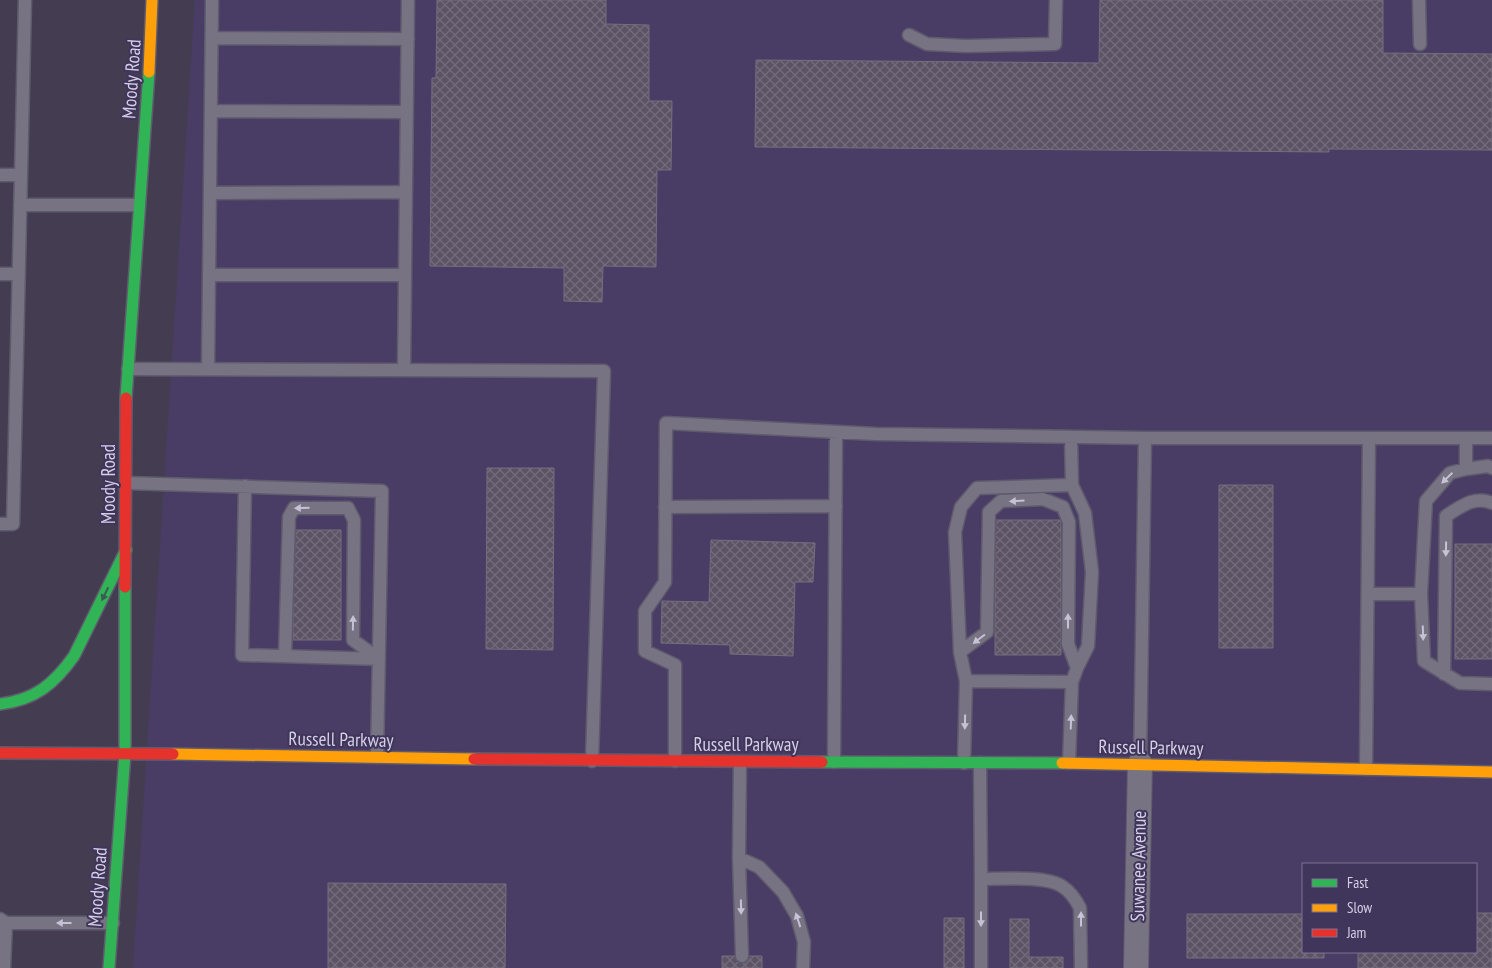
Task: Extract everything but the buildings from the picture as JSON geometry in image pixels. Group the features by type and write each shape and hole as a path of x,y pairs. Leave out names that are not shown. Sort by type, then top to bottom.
{"main road":[{"name":"Moody Road","path":"109,968 125,753 128,369 151,48 152,0"},
{"path":"0,704 17,702 40,693 64,671 74,656 126,550"},
{"name":"Russell Parkway","path":"0,753 125,753 592,761 1069,763 1492,772"}],"street":[{"name":"Suwanee Avenue","path":"1136,968 1140,764"}],"lane":[{"path":"0,524 13,524 25,0"},
{"path":"208,369 212,0"},
{"path":"404,370 408,0"},
{"path":"909,35 927,44 966,46 1055,44 1056,0"},
{"path":"1419,0 1420,44"},
{"path":"212,38 408,39"},
{"path":"211,111 407,112"},
{"path":"0,175 21,175"},
{"path":"210,193 406,192"},
{"path":"20,205 139,205"},
{"path":"0,274 18,274"},
{"path":"209,275 405,275"},
{"path":"128,369 604,371 592,761"},
{"path":"674,761 674,665 645,650 645,611 665,582 666,423 876,434 1145,438 1492,438"},
{"path":"834,762 836,432"},
{"path":"1069,763 1072,682 1088,646 1092,572 1085,513 1072,485 1071,437"},
{"path":"1140,764 1145,438"},
{"path":"1366,769 1369,438"},
{"path":"1466,438 1466,469"},
{"path":"1492,468 1488,466 1450,473 1426,502 1421,594 1424,661 1460,683 1492,684"},
{"path":"126,483 382,491 377,757"},
{"path":"964,763 966,681 960,652 955,532 961,507 978,488 1072,485"},
{"path":"245,486 242,655 378,659"},
{"path":"960,652 988,632 989,512 1001,502 1043,499 1063,507 1068,522 1068,644 1077,668"},
{"path":"1444,674 1446,516 1466,503 1487,501 1492,503"},
{"path":"665,507 836,506"},
{"path":"285,656 289,517 294,508 348,508 354,520 353,640 378,659"},
{"path":"1368,594 1421,594"},
{"path":"966,681 1072,682"},
{"path":"740,762 739,858 742,956"},
{"path":"980,763 981,968"},
{"path":"739,858 759,867 783,892 797,916 804,942 803,968"},
{"path":"981,879 1040,879 1062,885 1076,899 1080,908 1081,968"},
{"path":"4,968 3,921 113,923"}],"shaded area":[{"path":"195,0 1492,0 1492,968 133,968"}],"traffic: fast":[{"path":"126,398 149,72"},
{"path":"0,704 24,699 43,689 67,666 74,656 126,550"},
{"path":"109,968 125,753 125,587"},
{"path":"822,762 1062,763"}],"traffic: slow":[{"path":"149,72 152,0"},
{"path":"173,754 474,759"},
{"path":"1062,763 1492,772"}],"traffic: jam":[{"path":"125,587 126,398"},
{"path":"0,753 173,754"},
{"path":"474,759 822,762"}]}
